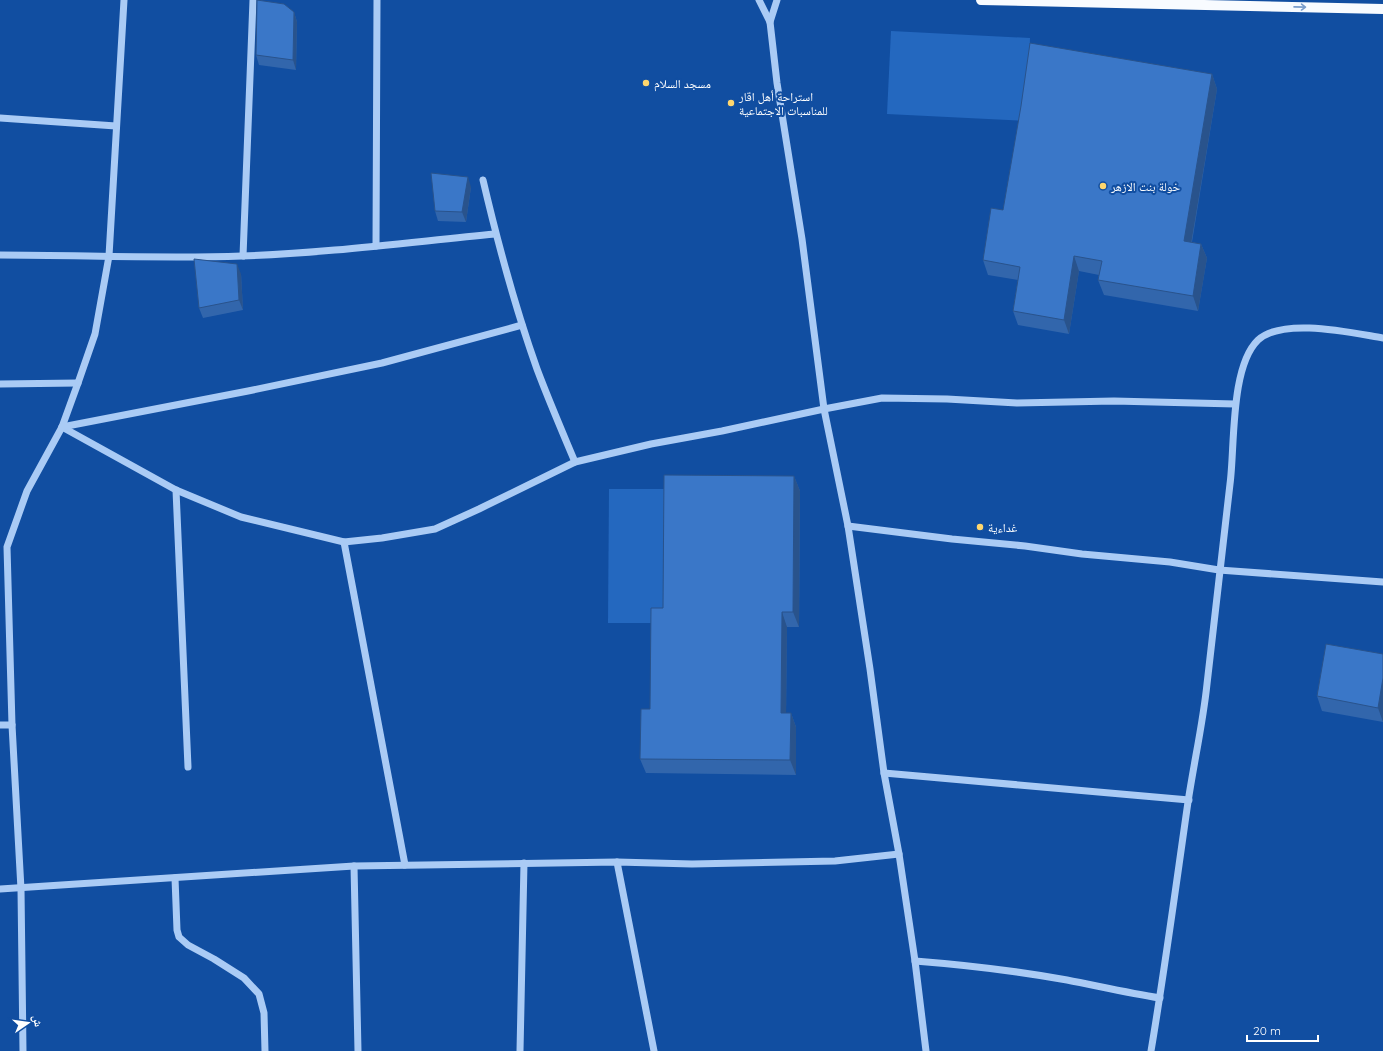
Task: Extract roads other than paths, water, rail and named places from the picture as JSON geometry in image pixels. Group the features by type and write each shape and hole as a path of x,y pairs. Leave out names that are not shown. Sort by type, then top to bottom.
{"main road":[{"path":"981,0 1383,9"}],"street":[{"path":"23,1051 21,889 3,547 27,491 62,427 95,334 109,256 124,0"},
{"path":"243,256 253,0"},
{"path":"376,246 377,0"},
{"path":"759,0 770,22 777,83 802,239 824,409 848,526 884,773 899,854 915,961 926,1051"},
{"path":"770,22 777,0"},
{"path":"0,118 116,126"},
{"path":"483,180 496,234 522,326 554,414 575,462"},
{"path":"0,255 172,257 243,256 376,246 496,234"},
{"path":"62,427 382,363 522,326"},
{"path":"1151,1051 1207,686 1219,570 1232,467 1235,404 1240,374 1249,352 1258,340 1270,333 1288,328 1324,329 1383,338"},
{"path":"0,384 78,383"},
{"path":"62,427 176,490 242,517 344,542 382,538 435,529 480,509 575,462 651,444 882,398 947,399 1017,403 1114,401 1235,404"},
{"path":"176,490 188,767"},
{"path":"848,526 1082,554 1170,562 1219,570 1383,582"},
{"path":"344,542 404,865"},
{"path":"0,725 12,725"},
{"path":"884,773 1189,800"},
{"path":"0,890 354,866 617,862 692,864 835,861 899,854"},
{"path":"617,862 654,1051"},
{"path":"520,1051 524,863"},
{"path":"354,866 358,1051"},
{"path":"175,878 177,930 179,937 188,945 244,978 259,994 264,1013 265,1051"},
{"path":"915,961 989,968 1067,980 1127,993 1160,998"}],"place":[{"name":"مسجد السلام","path":"646,83"},
{"name":"استراحة أهل اقار للمناسبات الاجتماعية","path":"731,103"},
{"name":"خولة بنت الازهر","path":"1103,186"},
{"name":"غداءية","path":"980,527"}]}
